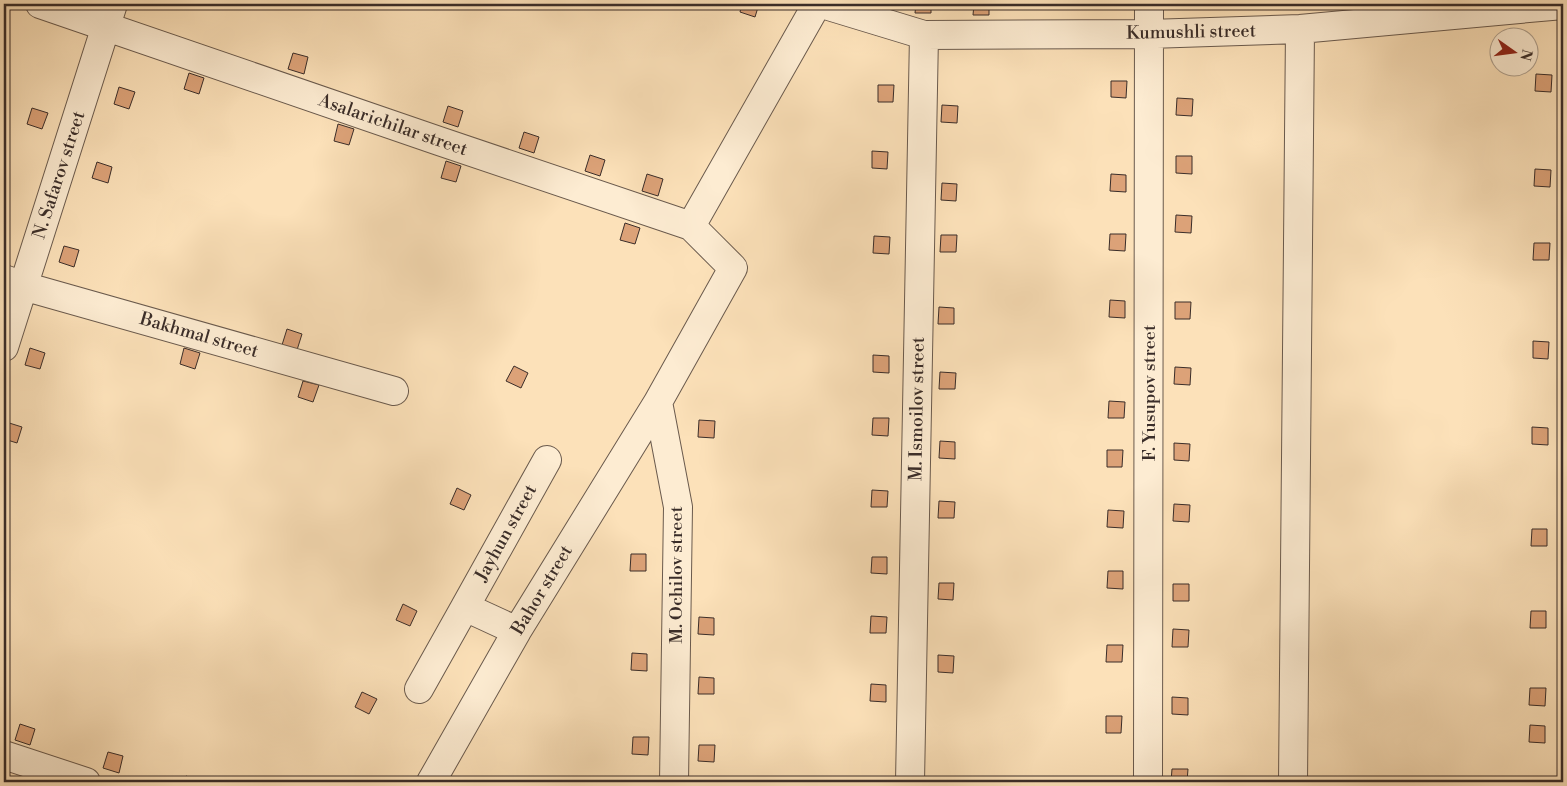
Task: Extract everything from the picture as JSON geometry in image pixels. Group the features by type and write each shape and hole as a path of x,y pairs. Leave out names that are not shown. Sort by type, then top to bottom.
{"street":[{"name":"Asalarichilar street","path":"40,4 110,15 429,138 691,226 733,268 658,402"},
{"path":"691,226 817,4"},
{"name":"Kumushli street","path":"822,4 924,35 1149,34 1300,29 1563,5"},
{"name":"F. Yusupov street","path":"1148,782 1149,4"},
{"name":"N. Safarov street","path":"4,347 14,282 110,15"},
{"path":"1293,782 1300,29"},
{"name":"M. Ismoilov street","path":"910,782 924,35"},
{"name":"Bakhmal street","path":"14,282 394,391"},
{"name":"Bahor street","path":"431,782 517,631 658,402"},
{"name":"M. Ochilov street","path":"658,402 678,507 674,782"},
{"name":"Jayhun street","path":"419,689 547,460"},
{"path":"465,607 517,631"},
{"path":"4,755 86,782"}],"building":[{"path":"742,4 759,4 755,17 740,12"},
{"path":"916,4 931,4 931,13 915,13"},
{"path":"974,4 989,4 989,15 973,15"},
{"path":"293,53 308,57 304,74 288,69"},
{"path":"189,73 204,78 199,94 184,89"},
{"path":"1540,74 1552,75 1551,92 1535,91 1536,78 1540,78"},
{"path":"1111,81 1127,81 1126,98 1111,97"},
{"path":"878,85 894,85 893,102 878,102"},
{"path":"119,87 135,92 129,109 114,104"},
{"path":"1177,98 1193,99 1192,116 1176,115"},
{"path":"942,105 958,106 957,123 941,122"},
{"path":"448,106 463,111 458,127 443,122"},
{"path":"32,108 48,113 42,129 27,124"},
{"path":"338,124 354,129 349,145 334,141"},
{"path":"524,132 539,137 534,153 519,148"},
{"path":"872,151 888,152 887,169 872,168"},
{"path":"590,155 605,160 600,176 585,171"},
{"path":"1176,156 1192,156 1192,174 1176,173"},
{"path":"446,161 461,166 456,182 441,178"},
{"path":"97,162 112,167 108,183 92,178"},
{"path":"1535,169 1551,170 1550,187 1534,186"},
{"path":"647,174 663,179 658,196 642,191"},
{"path":"1111,174 1126,175 1126,192 1110,191"},
{"path":"942,183 957,184 956,201 941,200"},
{"path":"1176,215 1192,216 1191,233 1175,232"},
{"path":"625,223 640,228 635,244 620,240"},
{"path":"1110,234 1126,234 1125,251 1109,250"},
{"path":"941,235 957,235 956,252 940,252"},
{"path":"874,236 890,237 889,254 873,253"},
{"path":"1534,243 1550,243 1549,260 1533,260"},
{"path":"64,246 79,250 74,267 59,262"},
{"path":"1110,300 1125,301 1125,318 1109,317"},
{"path":"1175,302 1191,302 1190,319 1175,319"},
{"path":"939,307 954,308 954,324 938,324"},
{"path":"287,329 302,334 297,350 282,345"},
{"path":"1533,341 1549,342 1548,359 1533,358"},
{"path":"30,348 45,353 40,369 25,365"},
{"path":"184,348 200,353 195,369 180,364"},
{"path":"873,355 889,356 889,373 873,372"},
{"path":"514,366 528,373 521,388 506,381"},
{"path":"1175,367 1191,368 1190,385 1174,384"},
{"path":"940,372 956,373 955,389 939,389"},
{"path":"303,381 319,385 313,402 298,397"},
{"path":"1109,401 1125,402 1124,418 1108,418"},
{"path":"873,418 889,418 888,436 872,435"},
{"path":"699,420 715,421 714,438 698,437"},
{"path":"6,422 22,427 17,443 4,439"},
{"path":"1532,427 1548,428 1548,445 1532,444"},
{"path":"940,441 955,442 955,459 939,458"},
{"path":"1174,443 1190,444 1189,461 1174,460"},
{"path":"1107,450 1123,450 1122,467 1107,467"},
{"path":"457,488 471,495 464,510 450,504"},
{"path":"872,490 888,491 887,507 871,507"},
{"path":"939,501 955,502 954,518 938,518"},
{"path":"1174,504 1190,505 1189,522 1173,521"},
{"path":"1108,510 1124,511 1123,528 1107,527"},
{"path":"1532,529 1547,529 1547,546 1531,546"},
{"path":"631,554 646,554 646,571 630,571"},
{"path":"872,557 887,557 887,574 871,573"},
{"path":"1108,571 1123,571 1123,589 1107,588"},
{"path":"939,583 954,583 953,600 938,599"},
{"path":"1173,584 1189,584 1189,601 1173,601"},
{"path":"403,604 417,611 410,626 396,620"},
{"path":"1531,611 1546,611 1546,628 1530,628"},
{"path":"871,616 887,617 886,633 870,633"},
{"path":"699,617 714,618 714,635 698,634"},
{"path":"1173,629 1189,630 1188,647 1172,647"},
{"path":"1107,645 1123,645 1122,662 1106,662"},
{"path":"632,653 647,654 647,671 631,670"},
{"path":"938,655 954,656 953,673 938,672"},
{"path":"699,677 714,678 714,694 698,694"},
{"path":"871,684 886,685 886,702 870,701"},
{"path":"1530,688 1546,688 1545,706 1529,705"},
{"path":"362,692 377,699 369,714 355,707"},
{"path":"1172,697 1188,698 1188,715 1172,714"},
{"path":"1106,716 1122,716 1121,733 1106,733"},
{"path":"20,724 35,729 30,745 15,740"},
{"path":"1530,725 1545,726 1545,743 1529,742"},
{"path":"633,737 649,737 648,755 632,754"},
{"path":"699,745 715,745 714,762 698,761"},
{"path":"108,752 123,756 119,773 103,768"},
{"path":"1172,769 1188,769 1187,782 1171,782"},
{"path":"186,776 201,781 201,782 184,782"}]}
